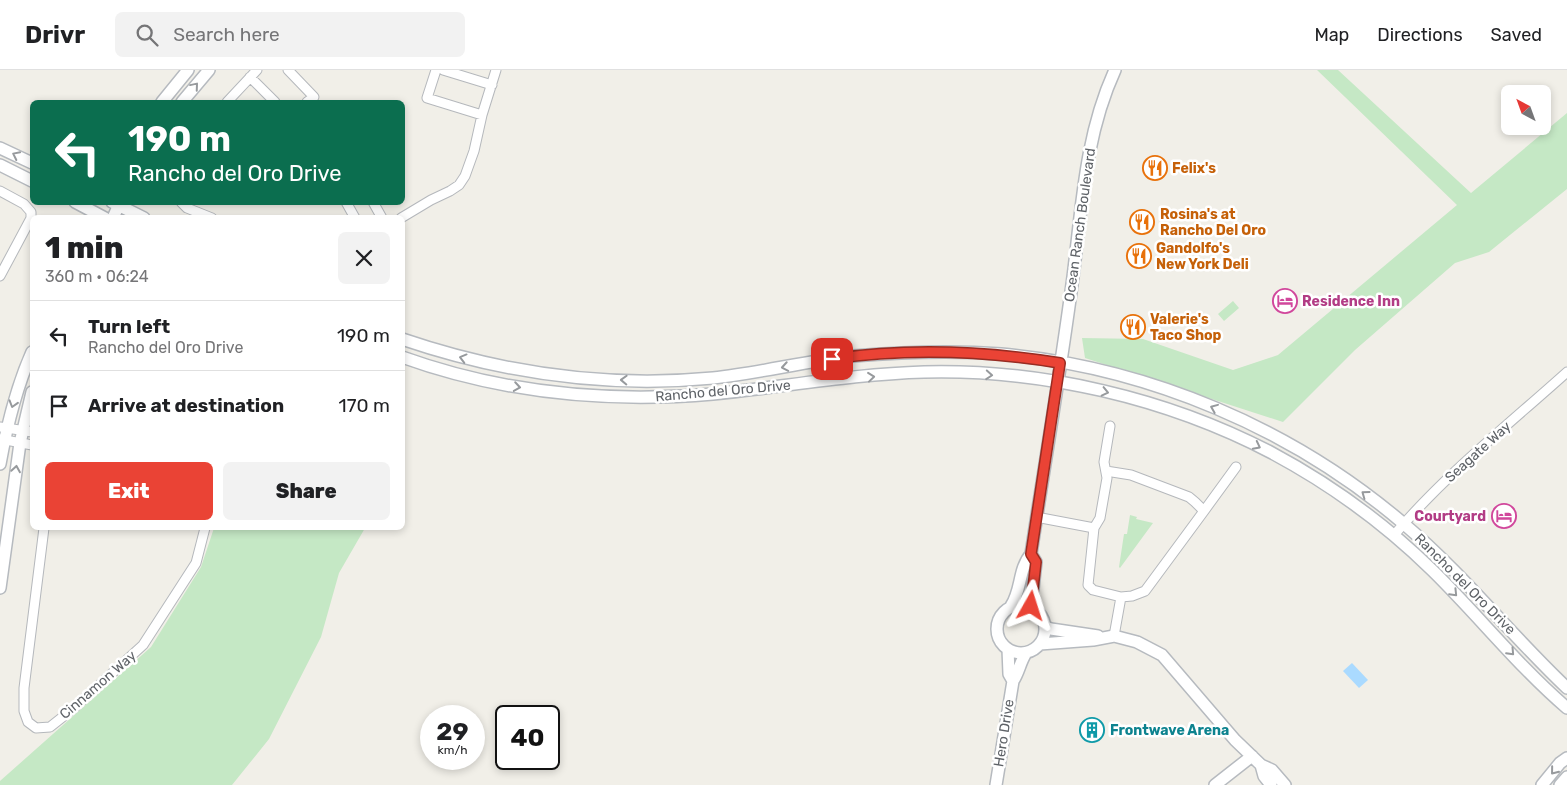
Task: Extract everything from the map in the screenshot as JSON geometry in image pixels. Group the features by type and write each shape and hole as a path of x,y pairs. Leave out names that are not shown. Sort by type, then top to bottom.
{"main road":[{"path":"164,100 188,70"},
{"path":"184,100 209,70"},
{"name":"Ocean Ranch Boulevard","path":"1031,554 1073,278 1085,172 1104,94 1115,70"},
{"path":"0,148 30,163"},
{"path":"0,165 30,180"},
{"path":"80,205 98,215"},
{"path":"119,205 138,215"},
{"name":"Rancho del Oro Drive","path":"405,340 456,356 547,375 627,381 711,378 755,373 848,357 926,352 1000,354 1110,373 1148,384 1215,408 1241,420 1335,472 1404,524 1442,558 1567,688"},
{"path":"0,464 3,427 30,357"},
{"name":"Rancho del Oro Drive","path":"405,358 428,366 501,384 575,395 666,397 713,394 928,372 1005,376 1057,383 1103,391 1174,410 1217,427 1273,454 1307,473 1370,516 1431,569 1538,682 1567,708"},
{"path":"0,588 20,443 27,431 30,408"},
{"path":"1011,606 1018,604 1031,606 1041,614 1046,626 1044,639 1034,650 1026,653 1014,652 1008,649 999,639 997,628 1001,616 1015,600 1025,561 1031,554 1036,562 1031,606"},
{"path":"1046,626 1050,629 1137,642 1162,655 1261,766 1264,776 1271,785"},
{"path":"1040,644 1109,637"},
{"name":"Hero Drive","path":"1008,649 1009,674 1013,681"},
{"name":"Hero Drive","path":"996,785 1013,681 1018,674 1022,659 1026,653"},
{"path":"1215,785 1252,756"},
{"path":"1542,785 1560,763 1567,758"},
{"path":"1261,766 1272,770 1285,785"},
{"path":"1560,785 1567,777"}],"street":[{"path":"288,70 314,96 309,100"},
{"path":"436,70 427,98 482,116"},
{"path":"443,70 492,85"},
{"path":"405,216 450,191 459,185 465,176 474,151 496,70"},
{"path":"229,100 253,73 273,100"},
{"path":"0,191 24,204 31,212 31,215"},
{"path":"184,205 204,215"},
{"path":"0,276 30,220"},
{"name":"Seagate Way","path":"1394,535 1452,475 1567,372"},
{"path":"1110,426 1104,462 1107,478 1100,518 1094,528 1088,585 1093,590 1121,597 1132,596 1144,591 1236,467"},
{"path":"3,427 27,431"},
{"path":"2,440 30,445"},
{"path":"1106,471 1131,475 1188,497 1204,511"},
{"path":"1036,517 1094,528"},
{"name":"Cinnamon Way","path":"44,530 24,688 24,711 28,722 36,728 50,727 143,646 196,563 205,530"},
{"path":"1109,637 1121,597"}],"green space":[{"path":"1317,70 1338,70 1471,193 1541,135 1551,135 1551,126 1567,113 1567,189 1489,252 1455,263 1355,350 1283,422 1085,358 1082,338 1143,339 1233,370 1278,355 1457,205"},
{"path":"1233,301 1239,308 1224,321 1218,314"},
{"path":"1130,515 1137,517 1136,519 1153,523 1120,568 1124,534 1127,534"},
{"path":"213,530 364,530 339,573 321,637 269,739 232,785 0,785 0,781 151,647 201,567"}],"water":[{"path":"1352,663 1368,680 1359,688 1343,671"}],"place":[{"name":"Felix's","path":"1155,168"},
{"name":"Rosina's at Rancho Del Oro","path":"1142,222"},
{"name":"Gandolfo's New York Deli","path":"1139,256"},
{"name":"Residence Inn","path":"1285,301"},
{"name":"Valerie's Taco Shop","path":"1133,327"},
{"name":"Courtyard","path":"1504,516"},
{"name":"Frontwave Arena","path":"1092,730"}],"route":[{"path":"832,359 926,352 1000,354 1060,363 1031,554 1036,562 1031,606"}]}
